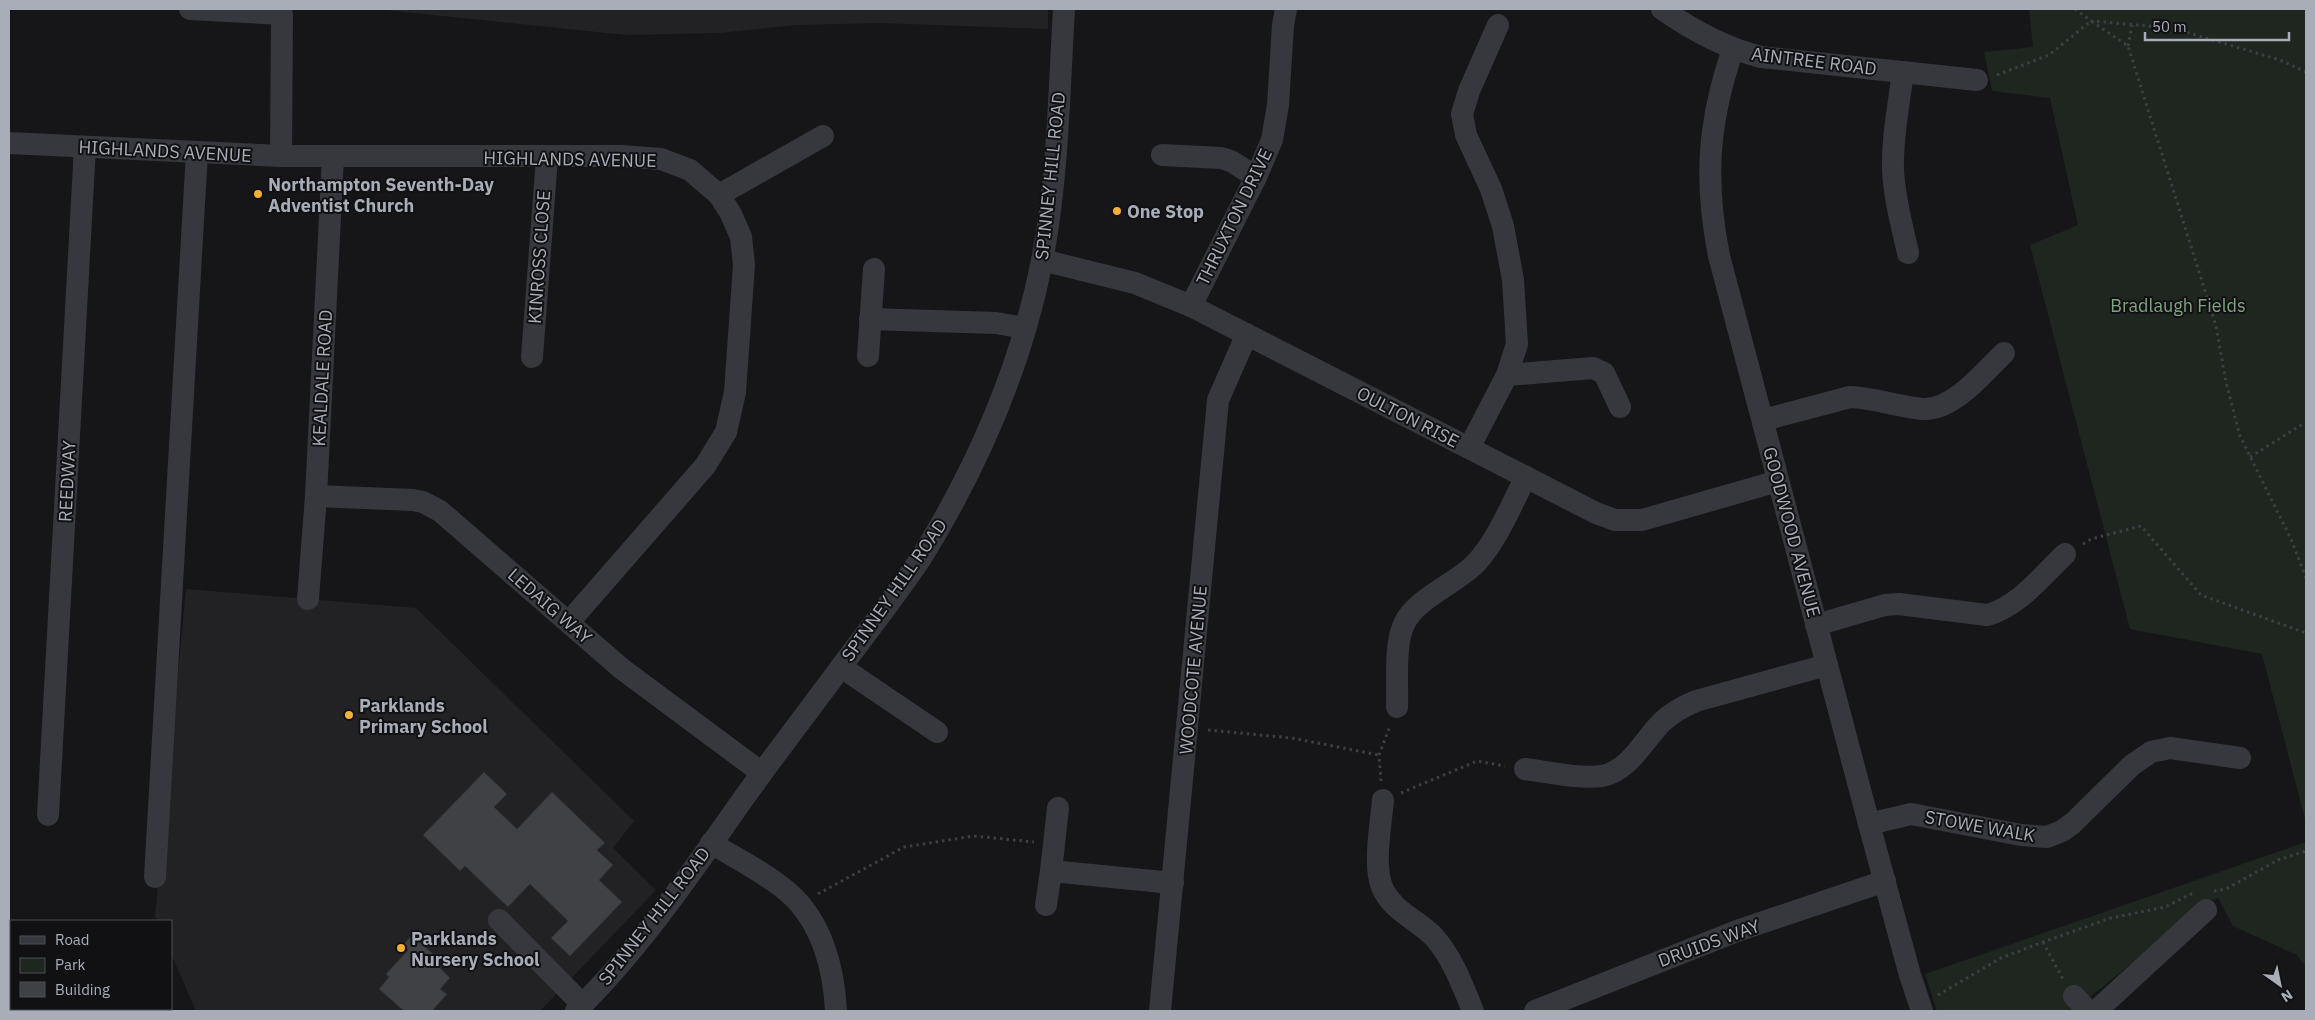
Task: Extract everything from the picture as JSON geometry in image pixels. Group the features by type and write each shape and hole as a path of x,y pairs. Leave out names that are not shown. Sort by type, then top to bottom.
{"street":[{"path":"190,9 282,11 281,156"},
{"name":"SPINNEY HILL ROAD","path":"580,1008 636,945 841,667 920,559 963,485 1003,399 1025,328 1042,260 1055,155 1064,9"},
{"name":"THRUXTON DRIVE","path":"1191,306 1256,177 1272,140 1276,122 1286,9"},
{"name":"AINTREE ROAD","path":"1662,9 1703,35 1732,49 1774,59 1977,80"},
{"path":"1468,448 1507,375 1515,353 1517,333 1510,261 1498,208 1466,134 1462,114 1469,91 1498,25"},
{"name":"GOODWOOD AVENUE","path":"1732,49 1716,104 1711,142 1709,202 1718,256 1884,881 1920,1007"},
{"path":"1903,72 1893,169 1908,253"},
{"path":"719,195 823,136"},
{"name":"HIGHLANDS AVENUE","path":"9,143 281,156 621,156 661,159 690,170 719,195 731,214 744,250 735,392 726,432 705,466 569,622"},
{"name":"REEDWAY","path":"48,815 85,147"},
{"path":"155,877 197,152"},
{"path":"1162,156 1221,158 1231,161 1256,177"},
{"name":"KEALDALE ROAD","path":"308,599 316,496 333,157"},
{"name":"KINROSS CLOSE","path":"532,357 547,157"},
{"name":"OULTON RISE","path":"1042,260 1135,283 1191,306 1596,513 1615,520 1642,520 1778,481"},
{"path":"868,356 874,269"},
{"path":"870,319 996,323 1025,328"},
{"name":"WOODCOTE AVENUE","path":"1160,1011 1218,400 1247,334"},
{"path":"1763,420 1837,399 1865,398 1926,410 1941,406 1955,399 2004,353"},
{"path":"1507,375 1594,368 1604,373 1620,408"},
{"path":"1397,707 1399,642 1404,622 1420,604 1465,573 1484,554 1526,477"},
{"name":"LEDAIG WAY","path":"316,496 413,500 432,506 452,520 646,688 762,773"},
{"path":"1816,626 1885,605 1898,604 1987,615 1999,612 2017,600 2064,554"},
{"path":"1525,770 1590,776 1612,773 1631,758 1663,721 1682,707 1696,701 1826,665"},
{"path":"841,667 937,732"},
{"name":"STOWE WALK","path":"1869,824 1911,814 2021,835 2048,837 2062,832 2073,823 2132,765 2151,752 2170,748 2240,758"},
{"path":"1383,800 1378,866 1382,887 1398,908 1432,936 1443,948 1473,1011"},
{"path":"1046,905 1058,808"},
{"path":"711,844 775,882 800,904 812,920 825,950 833,982 836,1011"},
{"path":"1051,871 1173,884"},
{"name":"DRUIDS WAY","path":"1535,1011 1729,934 1884,881"},
{"path":"2096,1011 2126,985 2205,898"},
{"path":"499,920 580,1008"}],"path":[{"path":"2075,9 2128,46"},
{"path":"1977,80 2006,74 2049,55 2091,21 2172,28 2280,60 2306,72"},
{"path":"2132,25 2128,46 2213,316 2240,436 2291,539 2306,578"},
{"path":"2250,457 2306,422"},
{"path":"2064,554 2091,539 2141,526 2201,595 2306,633"},
{"path":"1397,707 1380,755 1383,800 1476,761 1525,770"},
{"path":"1187,728 1292,738 1380,755"},
{"path":"800,904 904,846 974,836 1054,844"},
{"path":"1920,1007 2001,958 2111,918 2165,907 2191,893 2205,898 2226,889 2278,860 2306,851"},
{"path":"2043,942 2056,969 2081,1004"}],"shaded area":[{"path":"376,9 1048,9 1048,29 880,23 797,25 719,33 626,35"},
{"name":"Parklands Primary School","path":"186,589 416,608 634,821 613,848 656,890 540,1011 196,1011 172,956 172,920 157,920 155,916"}],"green space":[{"name":"Bradlaugh Fields","path":"2029,9 2306,9 2306,823 2262,654 2130,629 2030,245 2078,225 2050,98 1992,91 1984,52 2033,47"},
{"path":"2306,842 2306,967 2297,955 2233,926 2218,898 2207,902 2073,1011 1937,1011 1925,974"}],"building":[{"name":"Parklands Primary School","path":"484,772 507,794 494,807 517,829 552,792 605,843 597,850 613,865 599,880 622,902 570,956 551,938 568,921 530,884 508,907 465,866 460,871 423,835"},
{"path":"412,935 444,964 440,968 450,978 440,989 447,994 432,1011 404,1011 379,989 389,977 386,974 408,950 403,945"}],"place":[{"name":"Northampton Seventh-Day Adventist Church","path":"258,194"},
{"name":"One Stop","path":"1117,211"},
{"name":"Parklands Primary School","path":"349,715"},
{"name":"Parklands Nursery School","path":"401,948"}]}
